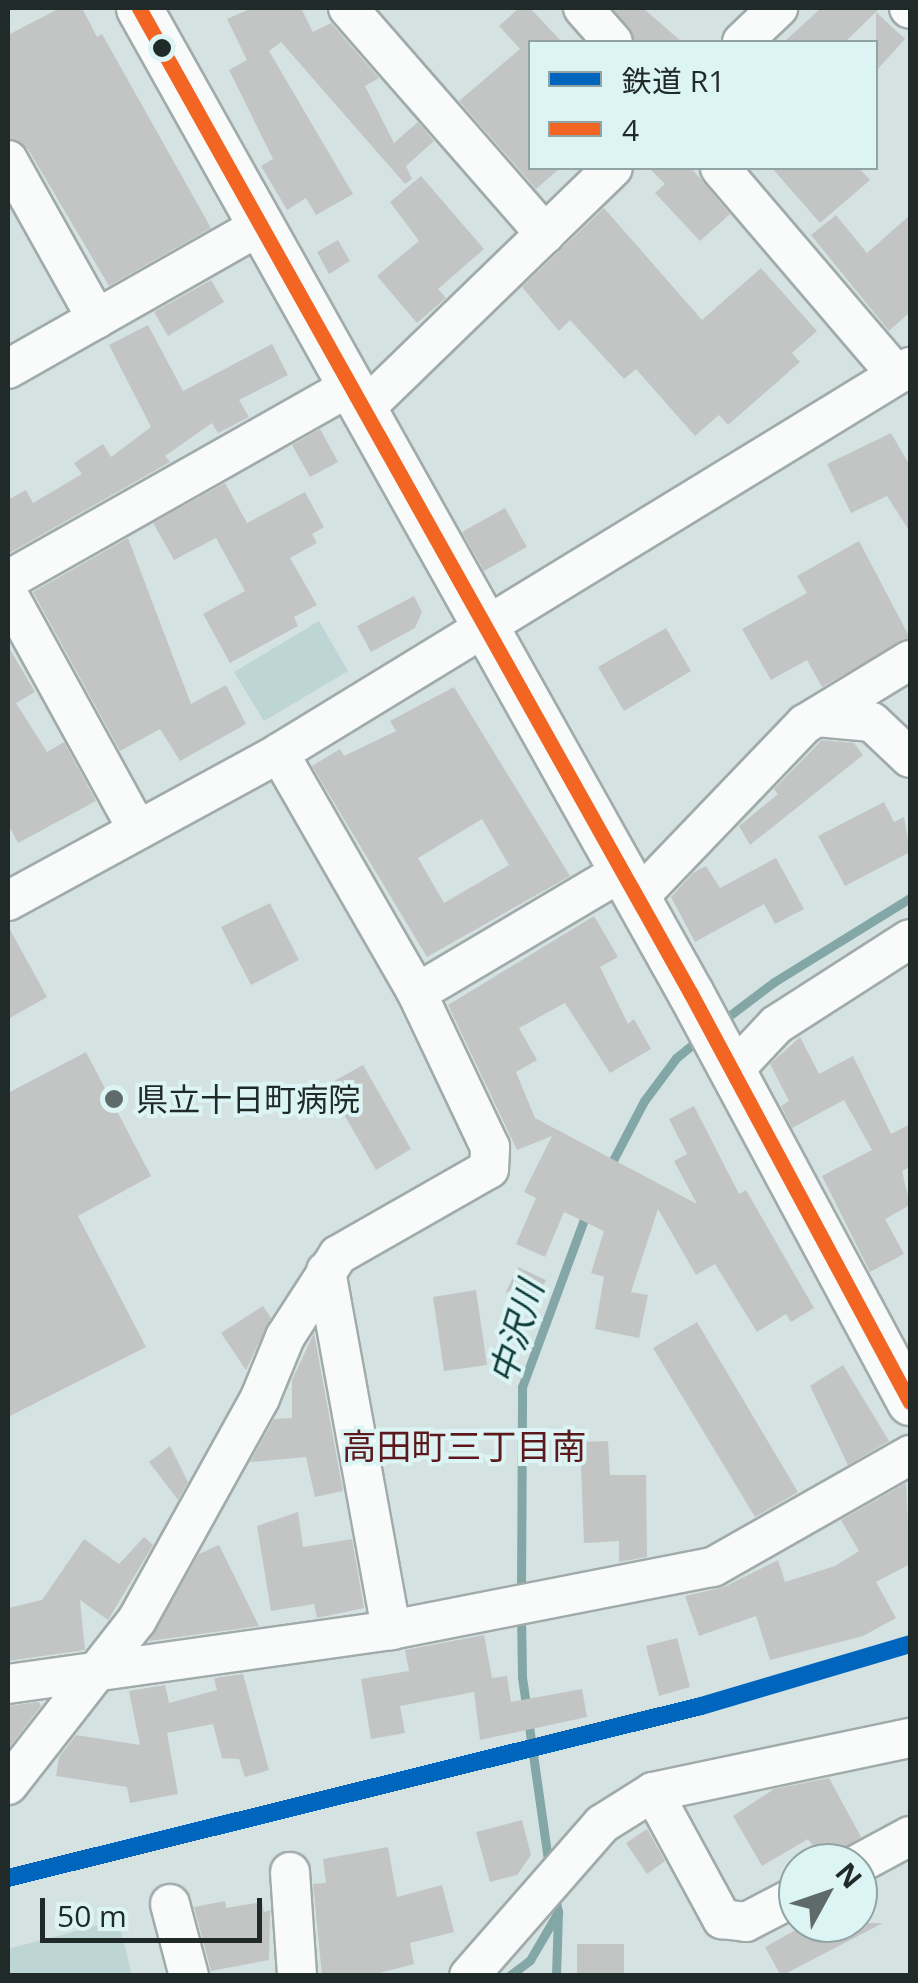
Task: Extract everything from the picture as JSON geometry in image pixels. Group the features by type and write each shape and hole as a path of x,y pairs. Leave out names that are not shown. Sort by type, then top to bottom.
{"main road":[{"path":"139,8 691,994 910,1402"}],"street":[{"path":"348,8 545,234"},
{"path":"583,8 611,40"},
{"path":"744,40 778,8"},
{"path":"8,160 96,318"},
{"path":"8,580 358,396 545,234 611,170"},
{"path":"8,902 279,752 904,371 722,170"},
{"path":"8,368 262,225"},
{"path":"8,594 138,830"},
{"path":"416,993 629,885 817,717 910,660"},
{"path":"817,717 872,722 910,758"},
{"path":"8,1785 104,1669 137,1620 338,1255 489,1169 490,1147 416,993 279,752"},
{"path":"728,1067 776,1025 910,940"},
{"path":"326,1271 391,1630"},
{"path":"8,1684 391,1630 712,1567 910,1455"},
{"path":"469,1976 602,1824 653,1792 906,1748"},
{"path":"653,1792 722,1919 746,1922 778,1905"},
{"path":"878,1853 910,1836"},
{"path":"290,1872 297,1976"},
{"path":"170,1904 189,1976"}],"shaded area":[{"path":"319,621 348,671 264,721 234,672"},
{"path":"118,1920 132,1975 8,1975 8,1949"}],"building":[{"path":"60,8 82,8 97,37 102,34 211,228 109,286 28,149 8,138 8,35"},
{"path":"252,8 301,8 313,32 331,23 379,78 365,86 394,143 418,122 434,141 406,166 412,179 405,184 281,42 269,51 353,194 316,215 306,198 287,210 261,166 273,159 229,70 247,60 227,19"},
{"path":"519,8 530,8 560,40 528,40 528,170 558,170 536,189 459,101 520,49 499,26"},
{"path":"613,8 643,8 680,40 634,40"},
{"path":"821,8 880,8 847,40 786,40"},
{"path":"876,12 905,39 878,69"},
{"path":"651,170 693,170 730,214 700,241 655,193 665,184"},
{"path":"774,170 861,170 870,180 820,223"},
{"path":"421,176 484,249 438,289 446,298 417,323 377,276 419,241 390,202"},
{"path":"604,208 702,320 761,268 817,331 792,353 800,362 728,425 719,415 695,436 636,369 624,379 570,320 559,331 522,287"},
{"path":"836,215 867,253 910,215 910,312 889,331 811,235"},
{"path":"338,240 350,261 329,274 317,252"},
{"path":"211,280 224,302 168,336 154,312"},
{"path":"148,325 183,391 272,344 288,375 239,400 249,417 218,433 212,423 165,456 170,462 8,554 8,500 26,490 33,503 82,474 74,463 103,444 111,457 151,427 109,345"},
{"path":"320,429 338,462 310,477 292,445"},
{"path":"891,433 910,466 910,532 887,496 851,513 827,464"},
{"path":"225,483 247,523 305,492 324,527 312,534 317,543 290,558 317,605 294,617 298,626 230,663 203,614 245,591 216,538 174,560 153,523"},
{"path":"505,508 527,547 484,571 462,532"},
{"path":"128,538 191,704 226,685 246,724 180,761 160,729 120,751 33,592"},
{"path":"859,541 910,638 822,687 807,660 771,680 742,629 807,593 797,576"},
{"path":"414,596 422,612 415,628 371,652 357,626"},
{"path":"666,628 691,671 624,711 598,667"},
{"path":"8,646 35,692 16,703 47,752 64,742 96,801 18,843 8,824"},
{"path":"454,687 570,876 427,957 312,766 340,749 344,756 396,731 390,721","holes":["482,819 509,865 444,903 418,858"]},
{"path":"822,740 854,743 863,755 750,845 739,826 778,794 774,789"},
{"path":"884,802 894,822 904,817 910,852 845,886 818,836"},
{"path":"776,858 804,909 775,924 764,904 695,942 671,897 693,873 706,866 720,888"},
{"path":"270,903 299,960 251,985 221,927"},
{"path":"594,916 618,957 600,967 628,1024 634,1019 651,1049 610,1073 565,1003 519,1028 537,1060 516,1072 535,1118 697,1204 674,1161 687,1154 669,1119 694,1106 739,1194 746,1190 814,1308 791,1322 786,1314 757,1332 715,1264 696,1275 658,1209 631,1292 648,1295 639,1338 595,1329 604,1277 591,1273 604,1231 564,1212 545,1257 516,1244 536,1198 524,1192 552,1136 517,1150 448,1005"},
{"path":"8,926 47,997 8,1019"},
{"path":"800,1037 819,1074 853,1056 891,1134 910,1124 910,1167 902,1171 910,1205 885,1219 904,1254 870,1272 822,1176 872,1150 844,1100 792,1128 781,1106 789,1101 770,1064"},
{"path":"86,1052 151,1176 78,1216 146,1347 8,1417 8,1093"},
{"path":"363,1065 411,1149 376,1170 327,1085"},
{"path":"518,1267 546,1280 534,1305 506,1292"},
{"path":"476,1290 487,1365 444,1371 433,1297"},
{"path":"263,1306 271,1318 246,1370 221,1333"},
{"path":"697,1322 798,1492 755,1517 653,1348"},
{"path":"314,1333 343,1491 315,1497 306,1457 250,1462 274,1419 292,1418 292,1380"},
{"path":"843,1365 889,1441 848,1465 810,1386"},
{"path":"608,1441 610,1475 646,1475 647,1557 619,1562 619,1541 584,1543 580,1442"},
{"path":"170,1446 188,1482 178,1500 149,1462"},
{"path":"906,1483 910,1564 876,1582 896,1618 863,1636 770,1660 756,1616 699,1636 685,1596 724,1587 778,1560 785,1582 835,1566 859,1551 841,1520"},
{"path":"298,1512 303,1547 352,1539 364,1608 317,1618 314,1604 271,1611 257,1526"},
{"path":"144,1537 153,1545 108,1620 80,1600 85,1650 8,1661 8,1608 42,1600 84,1539 119,1564"},
{"path":"219,1545 259,1626 149,1641 199,1554"},
{"path":"484,1635 492,1678 507,1676 511,1702 582,1689 587,1717 480,1740 474,1692 400,1706 405,1733 371,1739 361,1679 409,1671 405,1650"},
{"path":"677,1638 690,1687 659,1696 646,1646"},
{"path":"243,1674 269,1770 245,1777 239,1759 222,1758 213,1724 167,1733 178,1794 130,1803 127,1787 56,1776 59,1757 76,1735 140,1745 129,1691 165,1685 169,1703 217,1690 214,1678"},
{"path":"39,1702 41,1706 8,1749 8,1706"},
{"path":"829,1778 861,1837 853,1843 811,1843 808,1839 801,1843 778,1843 778,1857 762,1866 733,1816 774,1789"},
{"path":"522,1820 531,1855 517,1875 490,1882 476,1832"},
{"path":"647,1829 665,1861 647,1874 626,1843"},
{"path":"388,1847 397,1897 442,1885 454,1932 410,1943 414,1964 368,1976 322,1976 313,1884 326,1883 323,1859"},
{"path":"225,1901 226,1908 262,1902 264,1912 270,1910 269,1960 211,1971 194,1907"},
{"path":"778,1940 778,1943 845,1943 781,1976 765,1947"},
{"path":"577,1944 624,1944 624,1976 577,1976"}],"waterway":[{"name":"中沢川","path":"721,1022 774,982 910,898"},
{"name":"中沢川","path":"610,1166 644,1101 676,1058 701,1038"},
{"name":"中沢川","path":"521,1594 522,1387 587,1211"},
{"name":"中沢川","path":"521,1614 522,1677 549,1867"},
{"name":"中沢川","path":"509,1976 530,1960 558,1912 555,1897"},
{"path":"556,1976 558,1913"}],"railway":[{"path":"319,1803 701,1706 910,1644"}],"rail line":[{"name":"R1","path":"8,1878 701,1706 910,1644"}],"transit line":[{"name":"4","path":"139,8 691,994 910,1402"}],"place":[{"name":"県立十日町病院","path":"114,1099"}],"district":[{"name":"高田町三丁目南","path":"464,1446"}]}
